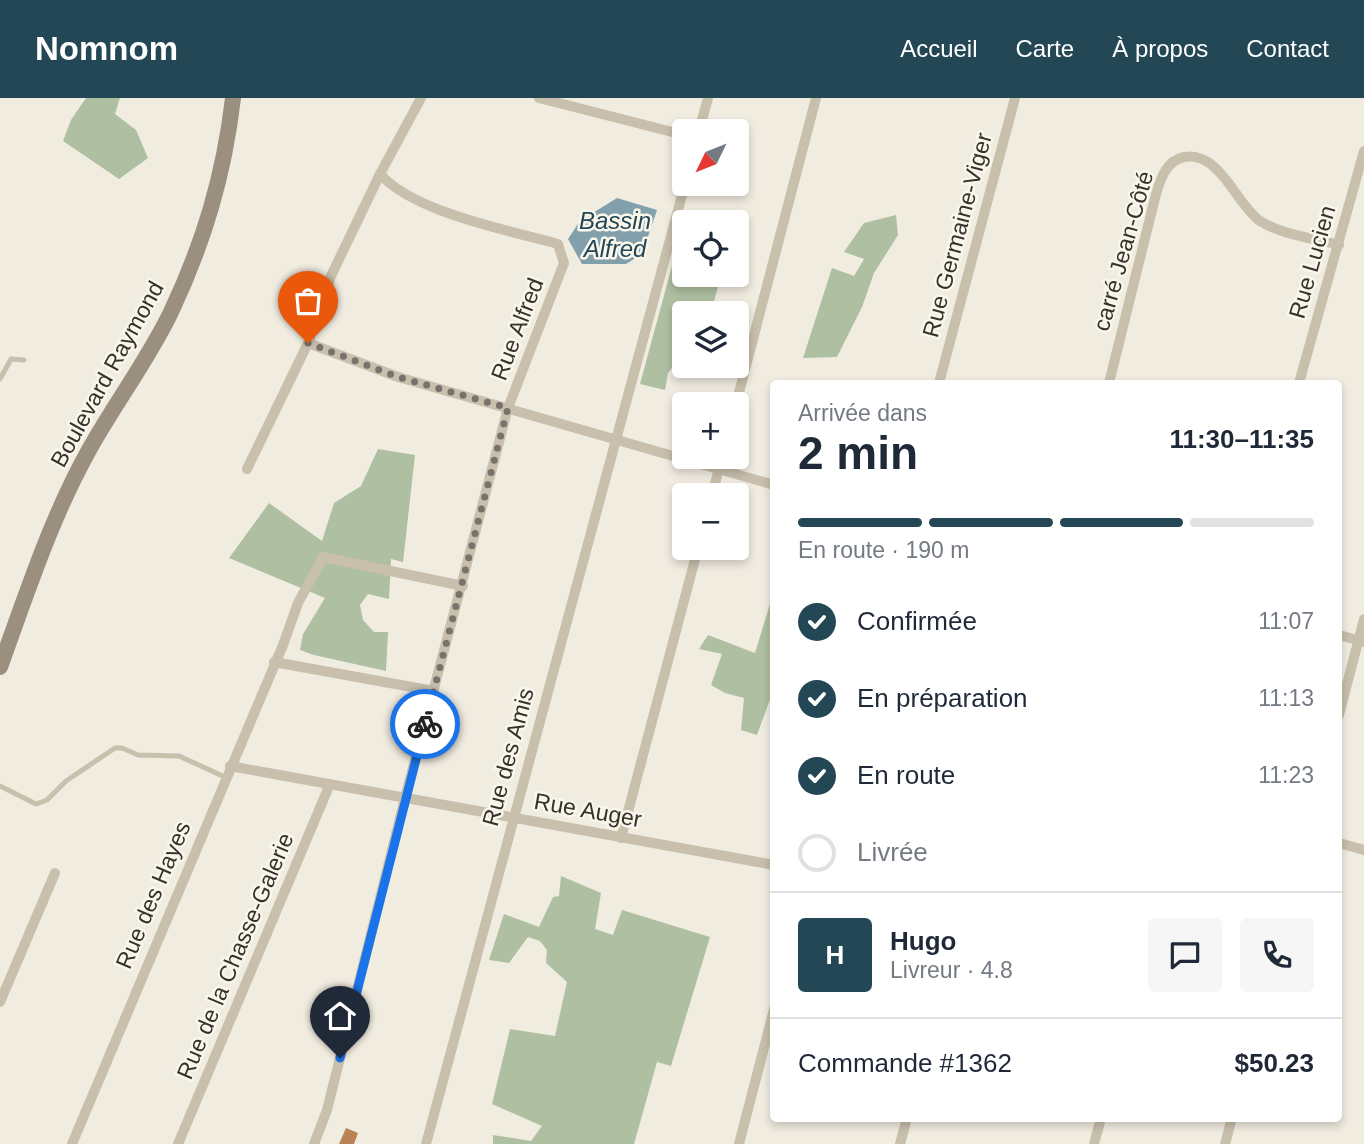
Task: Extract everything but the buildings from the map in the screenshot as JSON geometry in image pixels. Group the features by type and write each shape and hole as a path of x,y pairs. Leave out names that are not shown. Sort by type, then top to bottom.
{"street":[{"name":"Boulevard Raymond","path":"0,667 47,537 88,451 170,314 207,228 229,138 233,98"},
{"path":"247,470 308,343 331,276 380,174 421,98"},
{"path":"539,98 672,132"},
{"path":"702,119 708,98"},
{"path":"739,392 817,98"},
{"name":"Rue Germaine-Viger","path":"940,380 1015,98"},
{"name":"Rue Lucien","path":"1300,380 1364,151"},
{"name":"carré Jean-Côté","path":"1110,380 1161,177 1175,160 1187,156 1211,163 1244,205 1264,223 1339,245"},
{"name":"Rue Alfred","path":"314,1144 327,1110 405,798 508,408 565,263 558,244 435,208 391,186 380,174"},
{"name":"Rue des Amis","path":"426,1144 682,196"},
{"path":"308,343 398,377 672,455"},
{"path":"715,483 719,469 770,484"},
{"name":"Rue des Hayes","path":"72,1144 298,603 323,556 463,586"},
{"path":"621,838 695,560"},
{"path":"1342,705 1361,641 1364,620"},
{"path":"1342,636 1361,641"},
{"path":"274,662 434,691"},
{"name":"Rue Auger","path":"228,771 330,784 770,864"},
{"name":"Rue de la Chasse-Galerie","path":"178,1144 330,784"},
{"path":"1342,844 1364,850"},
{"path":"0,1002 55,873"},
{"path":"739,1144 770,1024"},
{"path":"900,1144 906,1122"},
{"path":"1094,1144 1100,1122"},
{"path":"1225,1144 1231,1122"}],"lane":[{"path":"0,379 11,359 24,359"},
{"path":"0,786 36,804 42,803 66,781 115,748 138,755 179,756 228,771"}],"green space":[{"path":"86,98 120,98 115,114 136,130 148,158 119,179 63,141 71,120"},
{"path":"896,215 898,235 874,273 862,307 837,357 803,358 832,268 854,276 864,259 844,252 864,223"},
{"path":"672,266 672,287 718,287 714,301 672,301 672,368 668,373 665,390 640,384"},
{"path":"378,449 415,455 403,562 391,559 389,599 368,594 360,605 363,620 374,632 388,632 386,671 300,650 303,634 325,598 229,558 269,503 322,541 334,503 361,486"},
{"path":"770,604 770,699 757,735 741,730 744,698 725,693 711,685 722,654 699,649 708,635 755,653"},
{"path":"561,876 601,893 595,929 613,935 622,910 710,937 671,1066 657,1062 634,1144 493,1144 493,1135 531,1141 542,1126 492,1104 510,1029 555,1036 567,982 546,963 547,950 540,941 528,937 509,963 489,960 504,914 539,927 553,897 559,896"}],"water":[{"name":"Bassin Alfred","path":"617,198 657,210 642,254 626,264 582,264 568,239 580,221"}],"way so far":[{"path":"308,343 398,377 508,408 425,724"}],"route":[{"path":"340,1058 425,724"}]}
